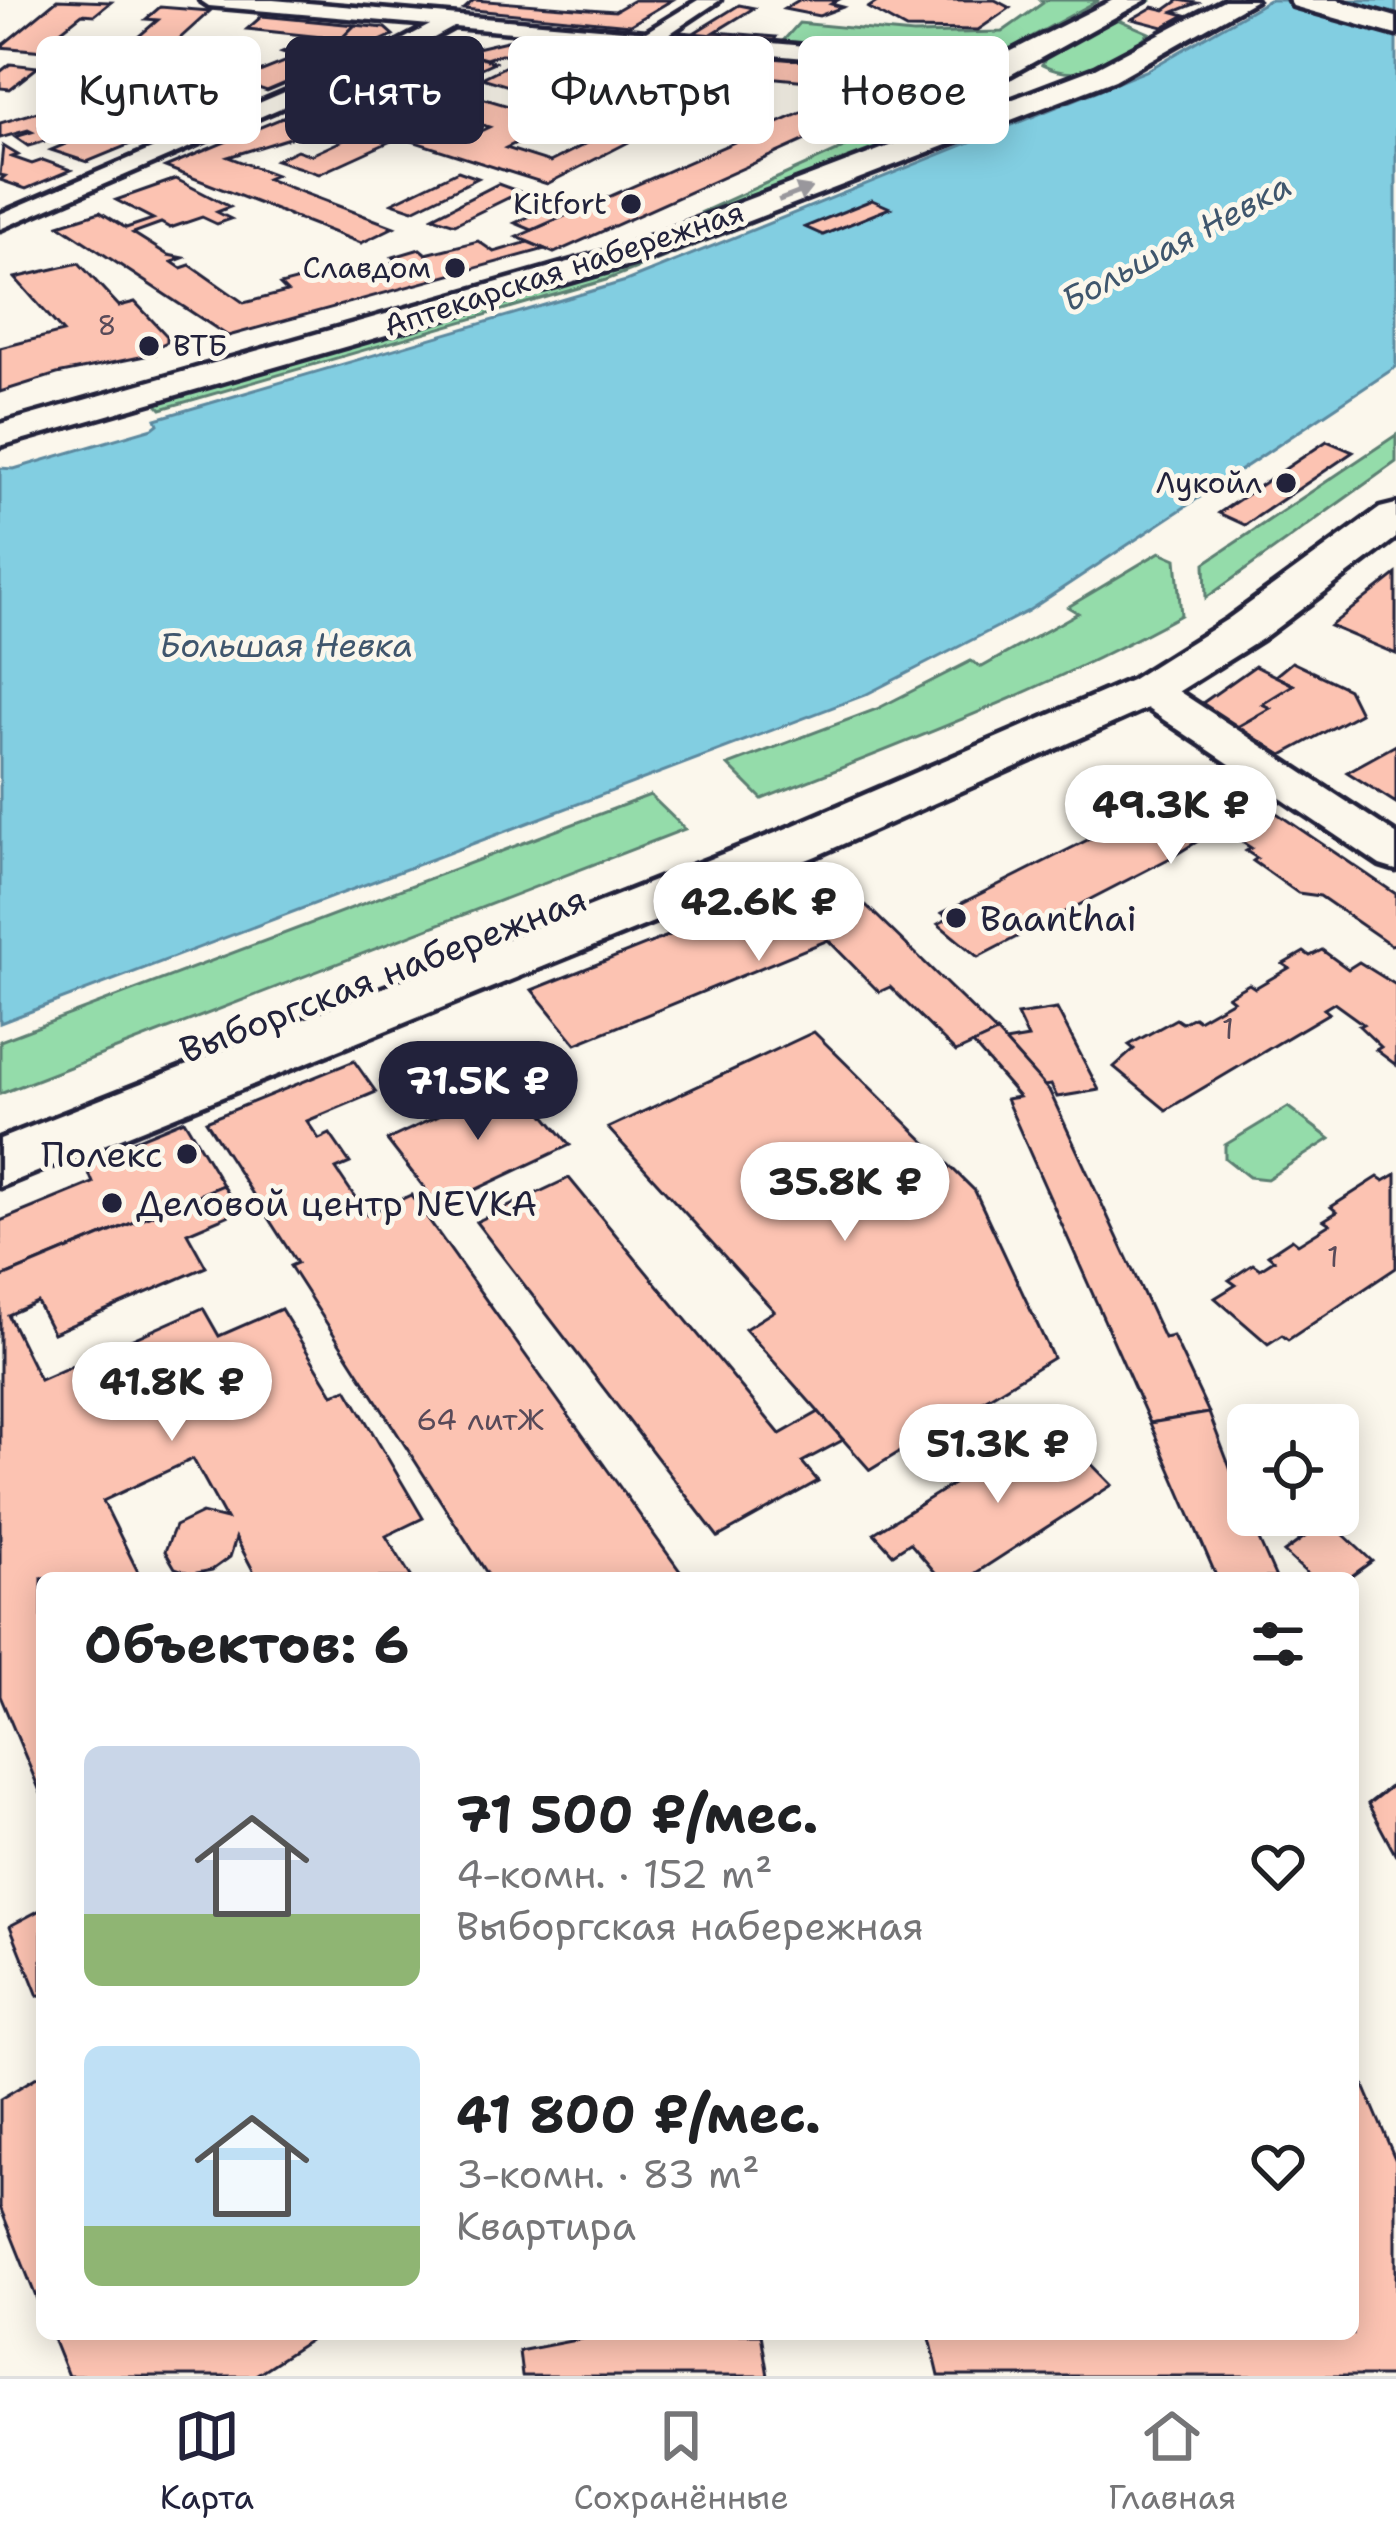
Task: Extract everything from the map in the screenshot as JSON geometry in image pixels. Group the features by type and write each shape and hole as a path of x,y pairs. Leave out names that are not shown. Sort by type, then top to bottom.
{"main road":[{"path":"1304,0 1396,26"},
{"path":"1347,0 1396,14"},
{"name":"Выборгская набережная","path":"0,1123 689,854 1121,671 1198,626 1396,484"},
{"name":"Выборгская набережная","path":"0,1164 797,844 1148,690 1245,628 1396,517"}],"street":[{"path":"209,0 616,36"},
{"path":"654,36 711,0"},
{"name":"Аптекарская набережная","path":"1009,91 1106,74 1244,0"},
{"name":"Аптекарская набережная","path":"1009,87 1036,50 1130,1"},
{"path":"0,222 392,52 451,21"},
{"path":"1036,50 1036,67 1056,77"},
{"path":"1009,91 1056,77 1106,74"},
{"name":"Аптекарская набережная","path":"0,422 581,258 703,217 837,144"},
{"name":"Аптекарская набережная","path":"0,435 575,272 879,144"},
{"path":"1148,690 1396,855"}],"green space":[{"path":"1040,0 1099,0 1009,49 1009,36 798,36 798,42 783,41 799,23 913,34 1002,32 1043,3"},
{"path":"1152,0 1117,19 1149,33 1113,61 1071,73 1042,65 1047,55"},
{"path":"852,144 901,144 707,216 702,212"},
{"path":"791,202 798,205 606,280 161,409 152,399"},
{"path":"1396,435 1396,462 1206,598 1205,563"},
{"path":"1160,552 1176,559 1181,615 1130,642 975,714 762,799 728,765 877,709 971,661 982,667 1078,613 1068,607"},
{"path":"650,795 685,829 0,1094 0,1041"},
{"path":"1288,1107 1330,1139 1267,1179 1249,1177 1225,1158 1225,1145"}],"water":[{"name":"Большая Невка","path":"1269,0 1396,0 1396,367 1028,611 865,695 0,1023 0,468 14,469 153,428 156,419 626,281 965,144 1009,144 1009,126 1146,71"}],"building":[{"path":"57,0 111,2 95,15 82,14 54,36 36,36 36,50 0,47"},
{"path":"474,0 615,11 634,0 672,0 630,25 464,9"},
{"path":"799,0 838,0 831,4 843,7 819,16 784,9"},
{"path":"880,0 995,0 1010,8 978,30 906,29 868,8"},
{"path":"1179,0 1197,3 1174,12 1185,15 1163,27 1132,19 1153,7 1165,10"},
{"path":"739,5 754,8 715,32 764,36 689,36"},
{"path":"160,7 210,11 182,36 139,36 158,20 146,19"},
{"path":"262,16 355,25 344,36 247,29"},
{"path":"355,25 385,28 393,35 391,36 344,36"},
{"path":"508,41 508,54 484,58 484,46"},
{"path":"774,57 798,59 798,80 774,78"},
{"path":"285,62 285,83 261,89 261,71"},
{"path":"10,64 36,67 10,89 0,88 0,72"},
{"path":"508,65 508,86 484,79 484,77"},
{"path":"484,99 508,106 508,144 514,144 506,148 550,162 586,144 625,144 547,184 422,144 484,144 484,129 489,127 484,125"},
{"path":"36,112 36,144 28,146 15,137 32,132 28,130 0,138 0,123"},
{"path":"798,114 798,143 554,253 517,237 730,144 774,144 774,125"},
{"path":"285,117 285,139 228,157 276,175 267,179 394,227 361,243 165,167 220,144 261,144 261,127"},
{"path":"65,144 131,144 87,162 51,150"},
{"path":"335,144 385,144 319,174 276,160 297,150 311,155"},
{"path":"3,146 18,155 12,157 32,164 43,160 71,170 26,189 0,180 5,176 0,175"},
{"path":"458,171 478,178 413,210 392,203"},
{"path":"176,179 230,207 217,212 231,219 217,224 202,217 133,233 168,255 183,258 172,262 181,268 190,265 244,303 287,292 280,285 303,279 312,285 399,261 393,257 420,249 426,254 478,241 494,252 528,242 545,249 228,336 59,225 100,212 126,228 153,219 116,200"},
{"path":"498,184 520,192 455,224 433,217"},
{"path":"566,200 584,207 532,230 515,223"},
{"path":"872,200 890,208 823,235 805,227"},
{"path":"79,263 119,306 135,302 167,336 167,342 152,349 155,354 57,374 0,392 0,348 63,332 15,278"},
{"name":"Лукойл","path":"1327,441 1353,452 1245,525 1219,513"},
{"path":"1396,574 1396,654 1330,626"},
{"path":"1292,662 1348,689 1360,713 1282,755 1237,727 1270,708 1262,704 1293,685 1275,676"},
{"path":"1255,666 1293,685 1262,704 1270,708 1237,727 1201,704"},
{"path":"1396,745 1396,803 1347,772"},
{"path":"1219,774 1396,894 1396,944 1320,896 1298,893 1253,861 1257,858 1246,851 1251,848 1215,824 1206,829 1211,833 1172,857 978,957 938,924 949,918 942,913"},
{"path":"831,871 997,1033 956,1052 890,987 879,992 828,940 576,1044 532,990"},
{"path":"1322,950 1348,969 1359,962 1396,985 1396,1065 1376,1050 1381,1047 1359,1026 1363,1024 1334,1003 1324,1009 1329,1013 1166,1110 1114,1067 1134,1049 1129,1045 1176,1019 1182,1023 1194,1017 1198,1020 1233,1000 1228,996 1249,984 1255,988 1289,968 1283,964 1304,952 1310,956"},
{"path":"1057,1009 1099,1090 1057,1097 1051,1085 1044,1086 1005,1042 1028,1038 1017,1015"},
{"path":"814,1032 975,1191 1053,1358 870,1470 745,1329 774,1311 608,1128"},
{"path":"997,1033 1050,1092 1164,1338 1173,1336 1209,1413 1150,1423 1006,1099 1019,1097 973,1044"},
{"path":"354,1061 376,1092 307,1121 319,1139 330,1134 350,1163 336,1169 367,1215 411,1195 681,1572 486,1572 290,1266 297,1263 206,1121"},
{"path":"515,1080 570,1145 439,1207 387,1140"},
{"name":"Деловой центр NEVKA","path":"184,1120 223,1185 0,1278 0,1221 93,1183 84,1161"},
{"path":"1396,1174 1396,1268 1288,1340 1282,1335 1268,1344 1215,1298 1236,1285 1229,1280 1253,1264 1260,1269 1274,1260 1268,1255 1292,1239 1298,1244 1330,1224 1324,1220 1337,1212 1331,1207 1378,1177 1384,1181"},
{"path":"569,1178 780,1434 819,1412 843,1440 802,1462 818,1481 718,1537 476,1222"},
{"path":"223,1185 239,1211 187,1233 206,1267 53,1333 37,1302 8,1315 40,1380 203,1308 219,1336 281,1309 333,1394 347,1389 423,1518 386,1536 408,1572 254,1572 236,1538 230,1557 212,1570 186,1572 175,1568 165,1551 175,1526 202,1513 226,1519 193,1459 103,1501 138,1572 36,1572 36,1782 0,1696 0,1278"},
{"path":"1209,1413 1227,1460 1227,1536 1257,1536 1273,1572 1214,1572 1150,1423"},
{"path":"1051,1423 1112,1485 977,1572 935,1572 910,1543 893,1554 874,1533"},
{"path":"1306,1536 1345,1536 1372,1561 1357,1572 1306,1572 1284,1552"},
{"path":"1396,1782 1396,1856 1368,1804"},
{"path":"36,1912 36,1991 10,1926"},
{"path":"1359,2074 1396,2161 1396,2376 939,2376 930,2340 1359,2340"},
{"path":"36,2078 36,2297 0,2207 0,2099"},
{"path":"53,2340 310,2340 254,2376 68,2376"},
{"path":"576,2340 762,2340 768,2376 522,2376 519,2351"}],"place":[{"name":"Kitfort","path":"631,204"},
{"name":"Славдом","path":"455,268"},
{"name":"ВТБ","path":"149,346"},
{"name":"Лукойл","path":"1286,483"},
{"name":"Baanthai","path":"956,918"},
{"name":"Полекс","path":"187,1154"},
{"name":"Деловой центр NEVKA","path":"112,1203"}]}
